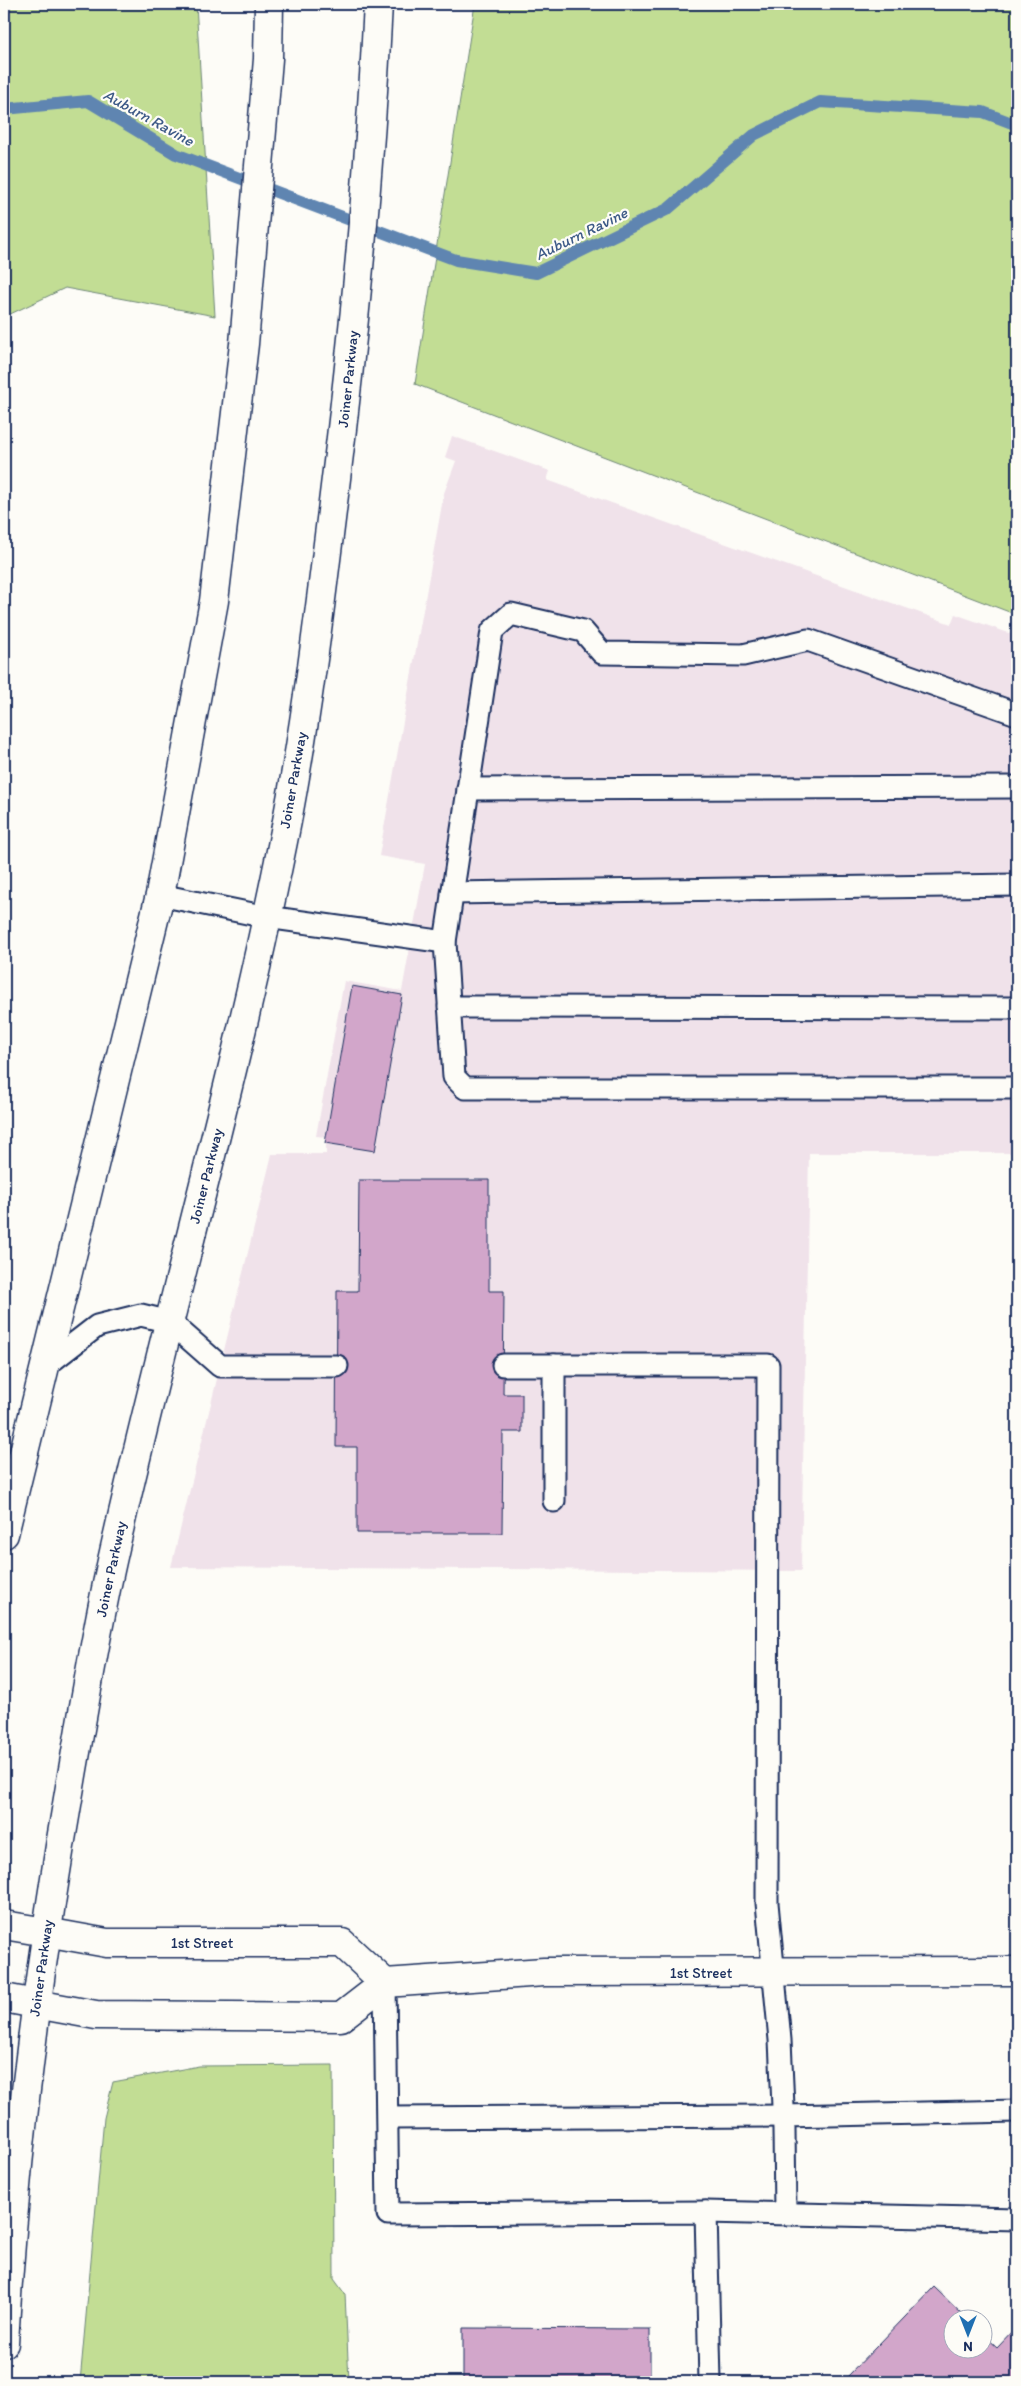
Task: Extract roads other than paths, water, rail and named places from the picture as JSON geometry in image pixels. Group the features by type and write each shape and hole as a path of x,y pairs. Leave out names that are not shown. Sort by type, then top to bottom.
{"main road":[{"path":"4,1534 160,895 214,601 244,344 268,60 269,4"},
{"name":"Joiner Parkway","path":"4,2343 14,2202 36,2004 46,1932 85,1700 113,1555 248,1009 288,815 319,620 351,362 374,90 378,4"},
{"name":"1st Street","path":"4,1925 107,1943 342,1943 385,1983 544,1972 1017,1971"},
{"path":"4,1998 96,2015 341,2017 385,1983"}],"lane":[{"path":"1017,714 808,640 743,655 602,653 583,631 511,614 492,631 445,942 454,1077 465,1088 1017,1088"},
{"path":"468,789 1017,787"},
{"path":"452,893 1017,885"},
{"path":"160,895 267,917 445,942"},
{"path":"449,1007 1017,1008"},
{"path":"44,1367 97,1326 141,1315 170,1322 220,1366 337,1366"},
{"path":"503,1365 768,1365 767,1903 774,1973 783,2116 785,2213"},
{"path":"554,1365 554,1501"},
{"path":"385,1983 388,2214 706,2212 1017,2219"},
{"path":"388,2118 783,2116 1017,2111"},
{"path":"706,2212 710,2382"}],"waterway":[{"name":"Auburn Ravine","path":"4,109 88,101 176,154 456,260 536,273 668,209 754,135 820,102 983,112 1017,125"}]}
